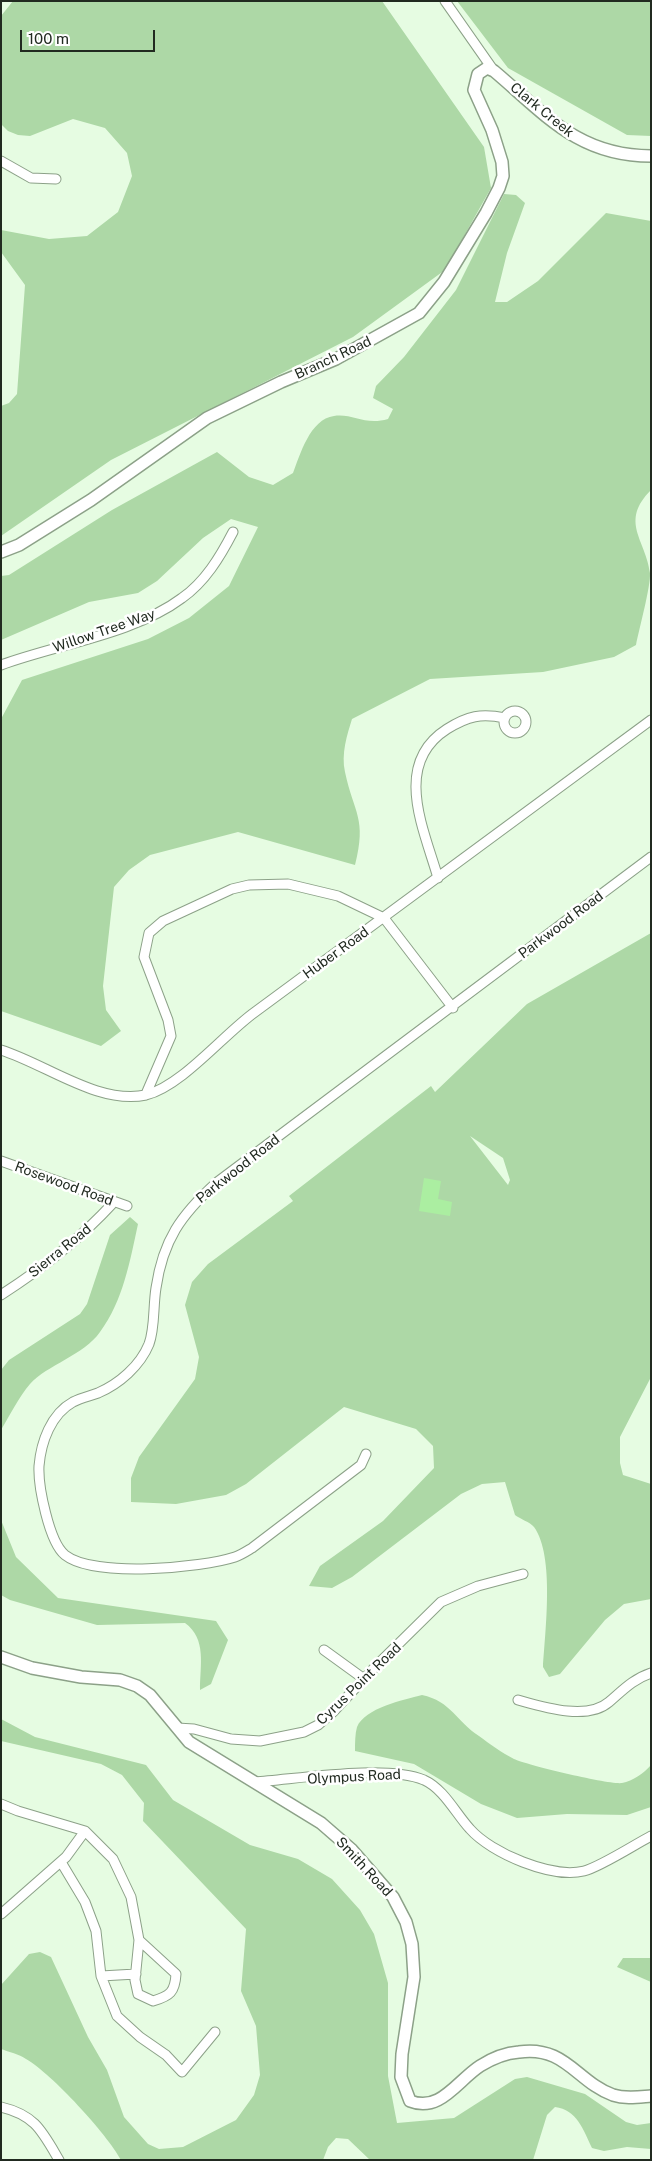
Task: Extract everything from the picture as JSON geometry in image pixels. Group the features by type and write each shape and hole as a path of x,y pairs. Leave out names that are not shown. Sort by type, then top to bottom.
{"street":[{"path":"445,1 494,71"},
{"name":"Branch Road","path":"1,552 19,545 91,500 208,418 281,382 336,360 419,313 444,282 499,188 503,176 502,162 492,130 474,90 474,82 482,70 487,68 494,71"},
{"name":"Clark Creek","path":"494,71 543,114 578,140 599,148 651,156"},
{"path":"1,161 31,178 56,180"},
{"name":"Willow Tree Way","path":"1,665 110,632 163,611 196,586 221,555 233,532"},
{"path":"438,878 417,805 416,772 421,757 435,737 460,722 486,714 505,718"},
{"name":"Huber Road","path":"1,1050 112,1095 146,1094 179,1077 252,1014 651,720"},
{"name":"Parkwood Road","path":"366,1454 361,1465 252,1548 237,1556 210,1563 161,1568 119,1569 80,1562 65,1555 57,1545 39,1482 39,1465 46,1434 57,1415 73,1402 100,1392 124,1378 149,1344 156,1288 163,1256 176,1228 191,1206 216,1184 453,1008 651,857"},
{"path":"146,1094 170,1036 168,1020 144,957 149,933 163,922 232,889 249,885 288,884 338,896 384,918 453,1008"},
{"name":"Rosewood Road","path":"1,1161 127,1206"},
{"name":"Sierra Road","path":"1,1295 53,1260 87,1232 114,1202"},
{"name":"Cyrus Point Road","path":"177,1728 194,1729 231,1739 260,1741 304,1732 318,1725 334,1711 441,1602 478,1586 523,1574"},
{"path":"324,1650 364,1679"},
{"name":"Smith Road","path":"1,1656 32,1668 81,1677 120,1680 137,1686 150,1695 189,1742 321,1824 352,1850 392,1897 406,1922 412,1944 414,1977 402,2054 401,2077 410,2101 418,2104 434,2103 481,2065 519,2052 539,2051 558,2058 602,2090 614,2095 628,2098 651,2096"},
{"path":"518,1700 564,1709 591,1711 608,1703 624,1686 651,1673"},
{"name":"Olympus Road","path":"254,1782 385,1773 406,1774 426,1781 440,1792 471,1830 489,1846 504,1854 567,1873 585,1871 651,1836"},
{"path":"1,1804 18,1812 85,1831 113,1859 131,1896 139,1940 136,1974 138,1994 153,2001 169,1996 175,1988 176,1974 139,1940"},
{"path":"1,1914 61,1862 85,1831"},
{"path":"61,1862 85,1902 96,1931 102,1976 117,2016 140,2037 166,2055 182,2072 215,2032"},
{"path":"102,1976 136,1974"},
{"path":"1,2108 20,2112 33,2122 59,2160"}],"shaded area":[{"path":"13,1 382,1 484,147 491,188 445,270 353,337 111,460 1,536 1,406 9,403 17,394 25,285 1,252 1,230 49,239 87,236 118,212 132,176 127,153 105,128 73,119 30,136 18,135 8,131 1,124 1,16"},
{"path":"457,1 651,1 651,136 627,135 508,68"},
{"path":"504,194 516,195 525,203 507,253 495,302 507,302 538,281 606,213 651,221 651,490 642,501 637,512 636,522 637,531 648,561 650,579 636,645 614,657 543,672 430,679 352,719 344,752 344,765 359,826 360,837 355,865 238,832 150,855 129,870 114,887 103,986 106,1010 121,1031 101,1046 1,1011 1,719 22,680 148,639 189,618 229,586 258,527 231,519 203,538 157,581 138,593 89,602 1,640 1,576 9,575 112,510 217,452 249,477 273,485 293,473 307,439 318,424 326,419 334,416 347,416 372,421 388,419 393,409 373,398 376,386 404,357 456,290"},
{"path":"651,933 651,1377 620,1437 620,1463 623,1475 651,1484 651,1599 624,1604 605,1620 560,1674 549,1677 543,1667 547,1615 545,1556 534,1527 515,1515 505,1482 482,1484 461,1494 352,1577 332,1588 309,1586 320,1566 383,1521 434,1468 433,1446 416,1429 344,1407 246,1484 226,1495 176,1504 131,1502 131,1478 139,1457 195,1379 199,1357 185,1305 192,1282 208,1264 293,1201 289,1196 431,1086 435,1092 527,1004","holes":["470,1136 503,1158 510,1180 508,1185"]},
{"path":"424,1178 441,1181 438,1199 452,1202 450,1216 419,1211"},
{"path":"130,1217 138,1224 125,1280 108,1320 100,1332 85,1347 37,1377 30,1384 18,1400 1,1430 1,1370 9,1360 80,1314 87,1304 110,1235"},
{"path":"1,1520 16,1557 58,1598 216,1621 228,1640 211,1684 200,1690 201,1653 197,1637 185,1623 97,1625 10,1600 1,1595"},
{"path":"422,1695 440,1702 471,1730 505,1754 522,1762 614,1783 630,1780 651,1765 651,1807 627,1815 567,1814 517,1818 481,1804 414,1764 355,1751 355,1736 361,1720 385,1706"},
{"path":"1,1719 35,1737 146,1765 173,1800 250,1845 298,1859 332,1879 360,1910 374,1934 388,1983 388,2076 397,2123 454,2118 515,2079 527,2077 585,2094 626,2122 637,2125 651,2123 651,2149 627,2147 604,2151 592,2148 582,2127 574,2116 563,2109 555,2107 547,2115 533,2160 370,2160 348,2139 336,2138 328,2147 323,2160 121,2160 104,2135 50,2077 23,2057 1,2049 1,1985 29,1954 40,1952 51,1957 88,2037 107,2070 124,2117 148,2144 159,2149 183,2147 236,2120 254,2095 260,2075 256,2026 241,1991 246,1929 143,1821 144,1803 122,1775 101,1764 1,1741"},
{"path":"623,1958 651,1958 651,1982 617,1967"}]}
